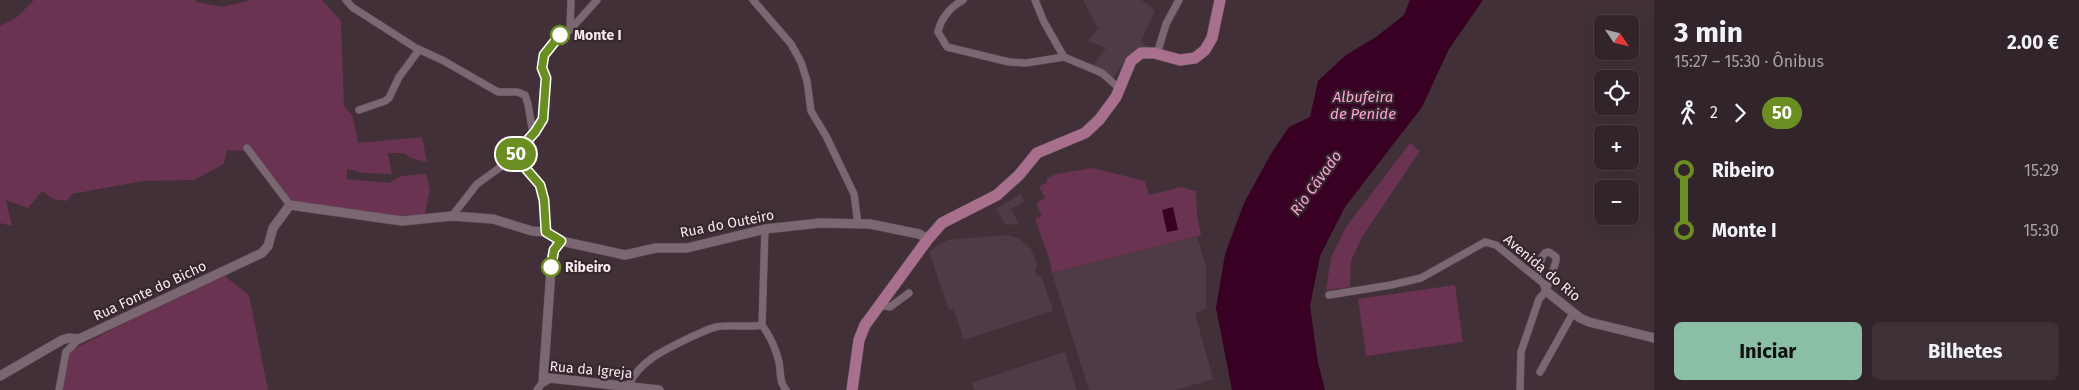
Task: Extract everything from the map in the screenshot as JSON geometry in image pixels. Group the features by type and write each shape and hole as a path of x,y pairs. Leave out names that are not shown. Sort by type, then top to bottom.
{"main road":[{"path":"852,390 859,340 865,325 928,238 942,224 997,195 1019,175 1037,153 1085,133 1108,109 1120,89 1131,62 1141,53 1157,54 1180,60 1195,58 1205,50 1212,38 1220,0"}],"street":[{"path":"346,0 352,8 420,50 444,61 498,92 517,92 524,95 528,104 533,134"},
{"path":"570,30 571,0"},
{"path":"452,216 477,184 514,155 533,134 543,119 546,78 542,68 544,55 560,35 570,30 597,0"},
{"path":"753,0 791,44 801,62 807,81 811,111 826,136 854,194 858,224"},
{"path":"963,0 951,8 940,24 938,32 947,47 1009,62 1026,63 1064,57 1102,73 1120,89"},
{"path":"1035,0 1044,22 1064,57"},
{"path":"1157,54 1166,24 1178,0"},
{"path":"358,110 385,101 399,77 420,50"},
{"path":"247,148 290,206 402,221 452,216 493,219 532,232 546,232 544,200 540,185 514,155"},
{"name":"Rua Fonte do Bicho","path":"0,376 62,340 69,338 79,340 262,253 268,246 273,228 290,206"},
{"name":"Rua do Outeiro","path":"546,232 561,241 615,253 633,254 656,248 687,248 765,229 820,223 870,224 919,234 928,238"},
{"path":"765,229 762,325 774,346 779,361 782,383 786,390"},
{"name":"Rua da Igreja","path":"543,382 552,256 556,245 561,241"},
{"name":"Avenida do Rio","path":"1329,295 1421,278 1485,242 1496,245 1537,278 1546,291 1589,322 1654,338"},
{"path":"1520,390 1521,352 1539,299 1546,291 1556,261 1556,257 1549,252 1545,253 1542,257 1537,278"},
{"path":"880,305 890,307 909,293"},
{"path":"1540,372 1574,313"},
{"path":"628,386 634,374 657,354 706,330 717,326 744,327 762,325"},
{"path":"59,390 66,352 79,340"},
{"name":"Rua da Igreja","path":"543,382 550,378 658,390"},
{"path":"536,390 543,382"}],"shaded area":[{"path":"34,0 196,0 197,2 222,7 251,0 322,0 341,21 344,105 353,117 358,143 422,137 427,162 411,158 404,153 388,153 392,174 364,173 347,169 347,179 389,183 401,176 426,174 430,190 425,214 405,217 376,215 292,204 275,191 244,151 227,150 224,164 194,180 143,181 72,194 67,201 53,199 42,191 28,208 6,200 12,226 0,223 0,26 17,17"},
{"path":"1083,0 1141,0 1155,10 1141,42 1151,49 1123,64 1113,78 1093,65 1106,48 1088,41 1098,28"},
{"path":"1410,143 1420,151 1362,237 1351,261 1350,287 1326,290 1331,258 1346,227"},
{"path":"1093,168 1145,181 1149,195 1181,187 1196,191 1197,215 1201,235 1052,273 1050,261 1035,219 1042,216 1036,203 1045,198 1039,187 1047,182 1046,179 1056,174"},
{"path":"1021,194 1024,201 1011,209 1019,224 1006,225 996,209"},
{"path":"1006,235 1018,238 1031,249 1037,264 1036,274 1042,278 1053,311 964,340 954,309 949,310 929,252 938,244 948,240"},
{"path":"1197,236 1206,266 1206,309 1195,313 1213,379 1176,390 1089,390 1052,273"},
{"path":"222,274 249,295 268,390 59,390 66,352 79,339 76,348"},
{"path":"1455,285 1463,342 1366,356 1358,299"},
{"path":"1065,352 1077,390 975,390 972,383"}],"water":[{"name":"Albufeira de Penide","path":"1410,0 1483,0 1449,49 1422,107 1345,207 1320,256 1310,306 1318,363 1325,390 1232,390 1216,308 1225,254 1244,203 1272,152 1289,127 1310,117 1318,81 1346,55 1376,37 1404,15"},
{"path":"1173,207 1178,230 1167,232 1162,210"}],"bus line":[{"name":"50","path":"551,267 554,250 561,241 546,232 543,192 529,170 514,155 535,132 543,119 546,78 542,68 544,55 560,35"}],"place":[{"name":"Monte I","path":"560,35"},
{"name":"Ribeiro","path":"551,267"}],"water label":[{"name":"Rio Cávado","path":"1316,183"}]}
